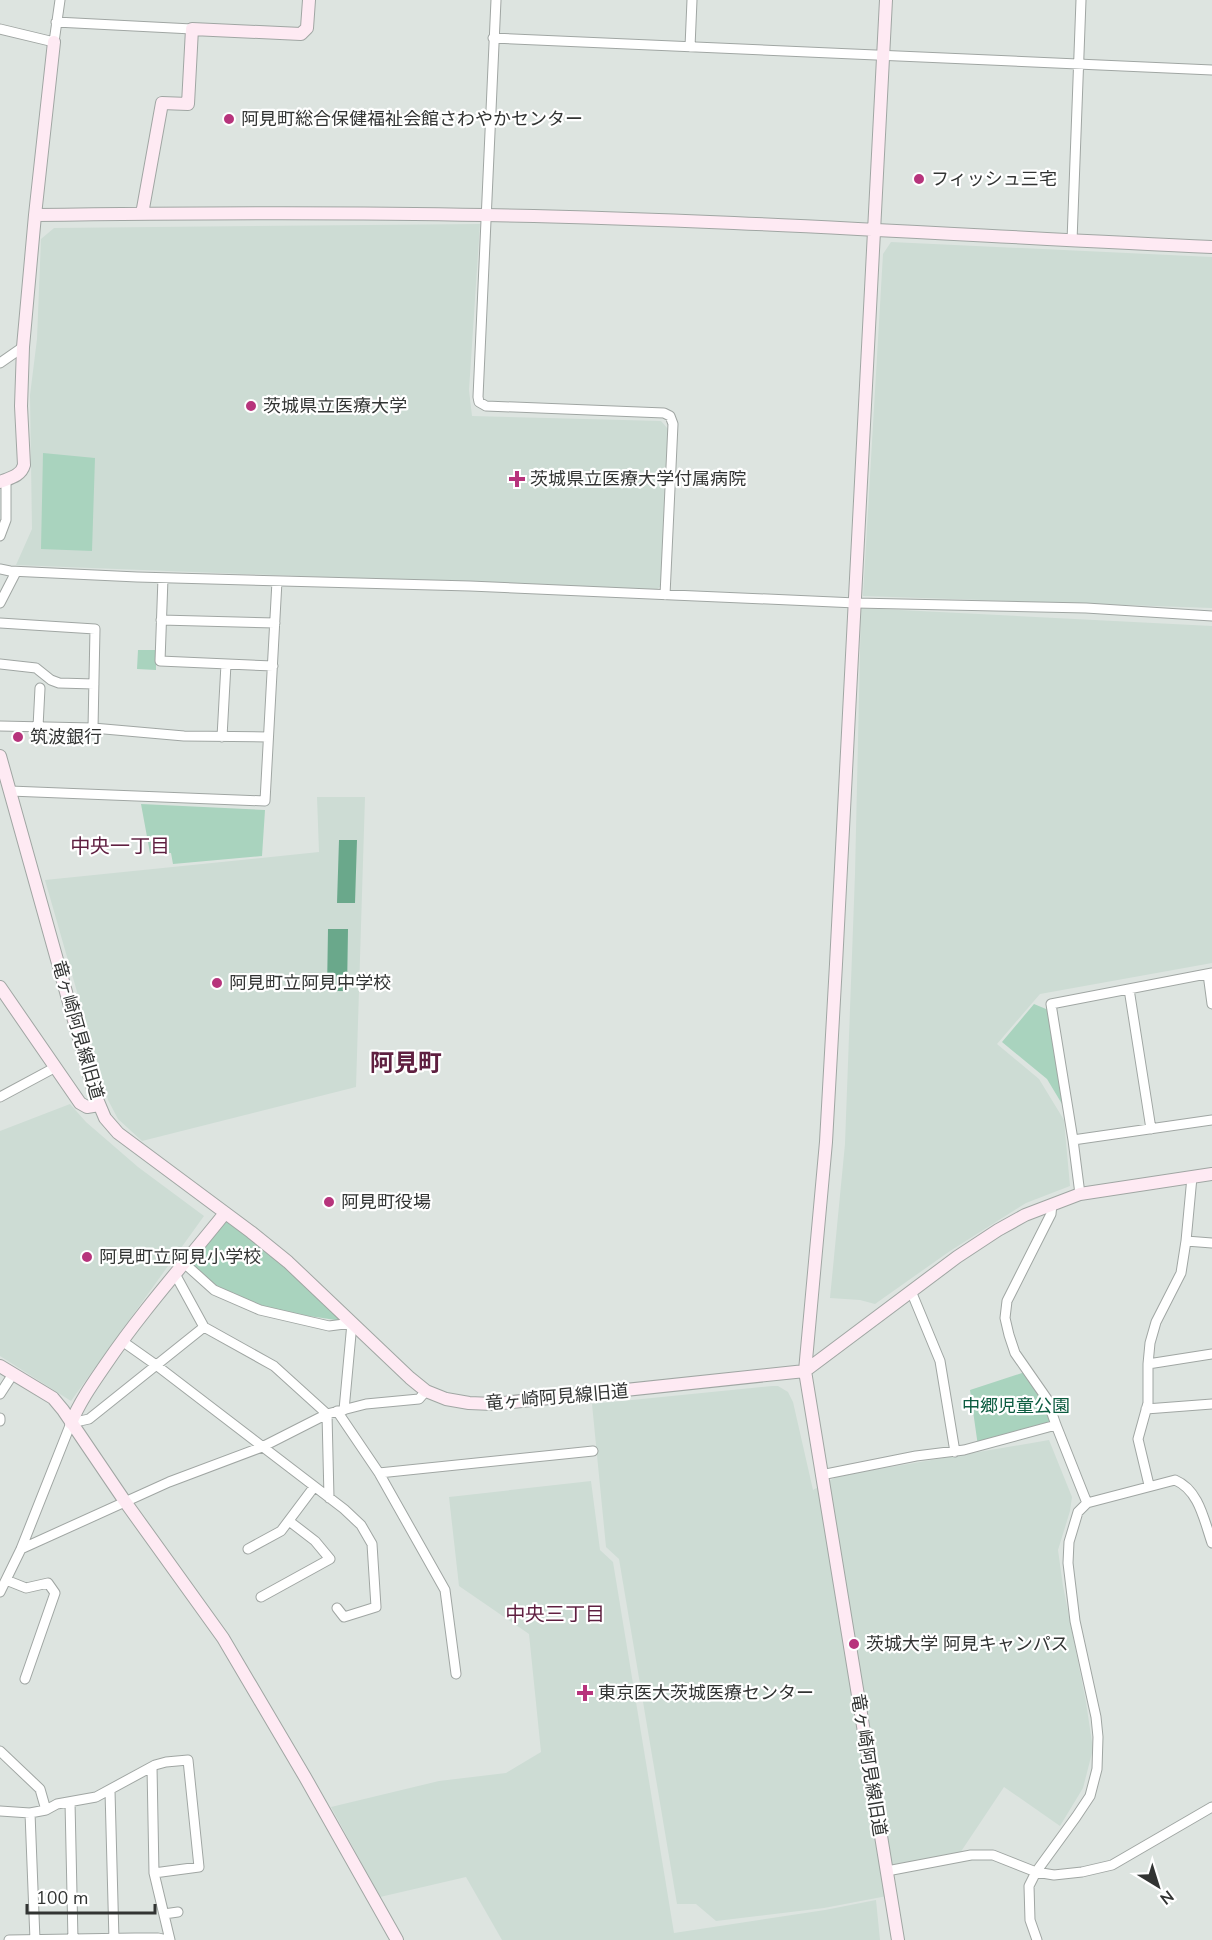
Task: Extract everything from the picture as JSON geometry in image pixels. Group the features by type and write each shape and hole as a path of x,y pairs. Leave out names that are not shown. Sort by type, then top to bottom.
{"street":[{"path":"0,536 6,520 3,481 17,475 22,471 24,465 21,406 23,346 60,0"},
{"path":"56,22 302,34 307,28 309,0"},
{"path":"496,0 479,402 486,406 664,413 670,417 673,424 665,595"},
{"path":"690,47 692,0"},
{"path":"805,1371 825,1142 856,603 886,0"},
{"path":"1072,241 1081,0"},
{"path":"0,29 54,42"},
{"path":"142,214 162,103 188,104 192,29"},
{"path":"494,38 1212,70"},
{"path":"36,214 486,215 1212,247"},
{"path":"0,363 23,346"},
{"path":"0,569 16,572 163,578 470,586 856,603 1086,609 1212,616"},
{"path":"0,603 16,572"},
{"path":"163,578 160,661 273,666"},
{"path":"10,792 265,801 278,581"},
{"path":"161,621 275,623"},
{"path":"0,623 95,629 93,728"},
{"path":"0,664 36,668 51,680 59,683 94,684"},
{"path":"222,737 226,664"},
{"path":"38,727 40,688"},
{"path":"0,726 93,728 184,736 268,737"},
{"name":"竜ヶ崎阿見線旧道","path":"0,756 99,1105 105,1118 118,1133 288,1262 426,1391 446,1400 493,1404 805,1371 898,1940"},
{"path":"1080,1194 1052,1004 1210,974 1212,1004"},
{"path":"0,987 80,1103 87,1107 99,1105"},
{"path":"1129,989 1151,1129"},
{"path":"0,1097 54,1068"},
{"path":"1073,1140 1212,1120"},
{"path":"805,1371 911,1291 998,1230 1025,1215 1080,1194 1212,1174"},
{"path":"1149,1485 1138,1439 1148,1403 1150,1343 1156,1322 1181,1273 1192,1177"},
{"path":"1052,1204 1051,1214 1007,1301 1005,1318 1015,1353 1047,1399 1088,1503"},
{"path":"0,1592 21,1549 78,1406 122,1341 225,1213"},
{"path":"1186,1241 1212,1243"},
{"path":"184,1263 214,1290 260,1310 329,1326 352,1323 340,1411 379,1473 445,1590 456,1674"},
{"path":"175,1274 204,1327 274,1366 327,1414 329,1498"},
{"path":"911,1291 940,1361 955,1452"},
{"path":"71,1423 89,1419 204,1327"},
{"path":"122,1341 344,1509 361,1525 372,1544 376,1607 344,1617 337,1608"},
{"path":"1148,1364 1212,1354"},
{"path":"0,1366 52,1398 223,1638 397,1940"},
{"path":"0,1394 13,1374"},
{"path":"21,1549 169,1482 262,1447 327,1414 366,1404 419,1399 426,1391"},
{"path":"1146,1410 1212,1404"},
{"path":"821,1475 916,1456 955,1452 1056,1425"},
{"path":"379,1473 593,1452"},
{"path":"1037,1940 1030,1920 1029,1886 1036,1872 1090,1796 1097,1769 1096,1717 1075,1621 1068,1563 1069,1542 1078,1512 1088,1503 1149,1485 1175,1480 1184,1484 1197,1501 1212,1543"},
{"path":"248,1549 281,1532 314,1487"},
{"path":"261,1597 330,1559 315,1541 290,1521"},
{"path":"6,1580 26,1588 48,1583 55,1593 25,1679"},
{"path":"0,1750 40,1788 46,1810"},
{"path":"0,1811 30,1813 46,1810 57,1804 96,1797 152,1767 166,1762 188,1760 199,1867 154,1872"},
{"path":"9,1940 158,1938 169,1940 154,1872 152,1767"},
{"path":"110,1791 114,1939"},
{"path":"70,1802 73,1939"},
{"path":"887,1871 971,1855 993,1855 1036,1872 1054,1875 1082,1872 1112,1865 1212,1807"},
{"path":"30,1813 35,1940"},
{"path":"164,1914 178,1912"}],"shaded area":[{"name":"茨城県立医療大学","path":"480,224 469,390 472,416 661,421 668,429 662,585 656,590 16,565 32,529 30,395 37,339 41,239 54,228"},
{"path":"891,242 1212,257 1212,608 863,596 883,254"},
{"path":"861,608 1212,626 1212,963 1040,994 997,1044 1039,1079 1064,1120 1070,1186 1026,1203 950,1251 875,1304 860,1300 830,1298 845,1144 855,874"},
{"name":"阿見町立阿見中学校","path":"317,797 365,797 356,1087 142,1141 118,1119 108,1100 45,880 319,852"},
{"path":"339,840 357,840 355,903 337,903"},
{"path":"328,929 348,929 347,991 327,991"},
{"name":"阿見町立阿見小学校","path":"70,1104 86,1122 138,1167 204,1216 71,1401 0,1356 0,1131"},
{"name":"茨城大学 阿見キャンパス","path":"778,1386 788,1392 793,1402 813,1490 838,1476 1049,1440 1072,1497 1058,1550 1093,1749 1083,1788 1060,1826 1004,1787 958,1856 882,1867 887,1896 824,1908 716,1921 696,1904 677,1904 619,1559 606,1547 592,1404"},
{"name":"東京医大茨城医療センター","path":"591,1481 600,1550 613,1562 674,1933 876,1900 880,1940 502,1940 466,1877 380,1897 331,1807 439,1781 506,1773 541,1752 529,1634 459,1586 449,1497"}],"green space":[{"path":"43,453 95,458 92,551 41,549"},
{"path":"138,650 156,650 156,670 137,669"},
{"path":"141,804 265,810 262,856 173,864 171,853 150,853"},
{"path":"1034,1004 1046,1009 1050,1004 1067,1102 1062,1104 1047,1079 1002,1042"},
{"path":"227,1218 291,1272 343,1321 256,1305 224,1291 199,1271 189,1262"},
{"name":"中郷児童公園","path":"1028,1371 1056,1425 978,1446 970,1390"}],"place":[{"name":"阿見町総合保健福祉会館さわやかセンター","path":"229,119"},
{"name":"フィッシュ三宅","path":"919,179"},
{"name":"茨城県立医療大学","path":"251,406"},
{"name":"茨城県立医療大学付属病院","path":"517,479"},
{"name":"筑波銀行","path":"18,737"},
{"name":"阿見町立阿見中学校","path":"217,983"},
{"name":"阿見町役場","path":"329,1202"},
{"name":"阿見町立阿見小学校","path":"87,1257"},
{"name":"茨城大学 阿見キャンパス","path":"854,1644"},
{"name":"東京医大茨城医療センター","path":"585,1693"}],"district":[{"name":"中央一丁目","path":"120,846"},
{"name":"阿見町","path":"406,1063"},
{"name":"中央三丁目","path":"555,1614"}]}
